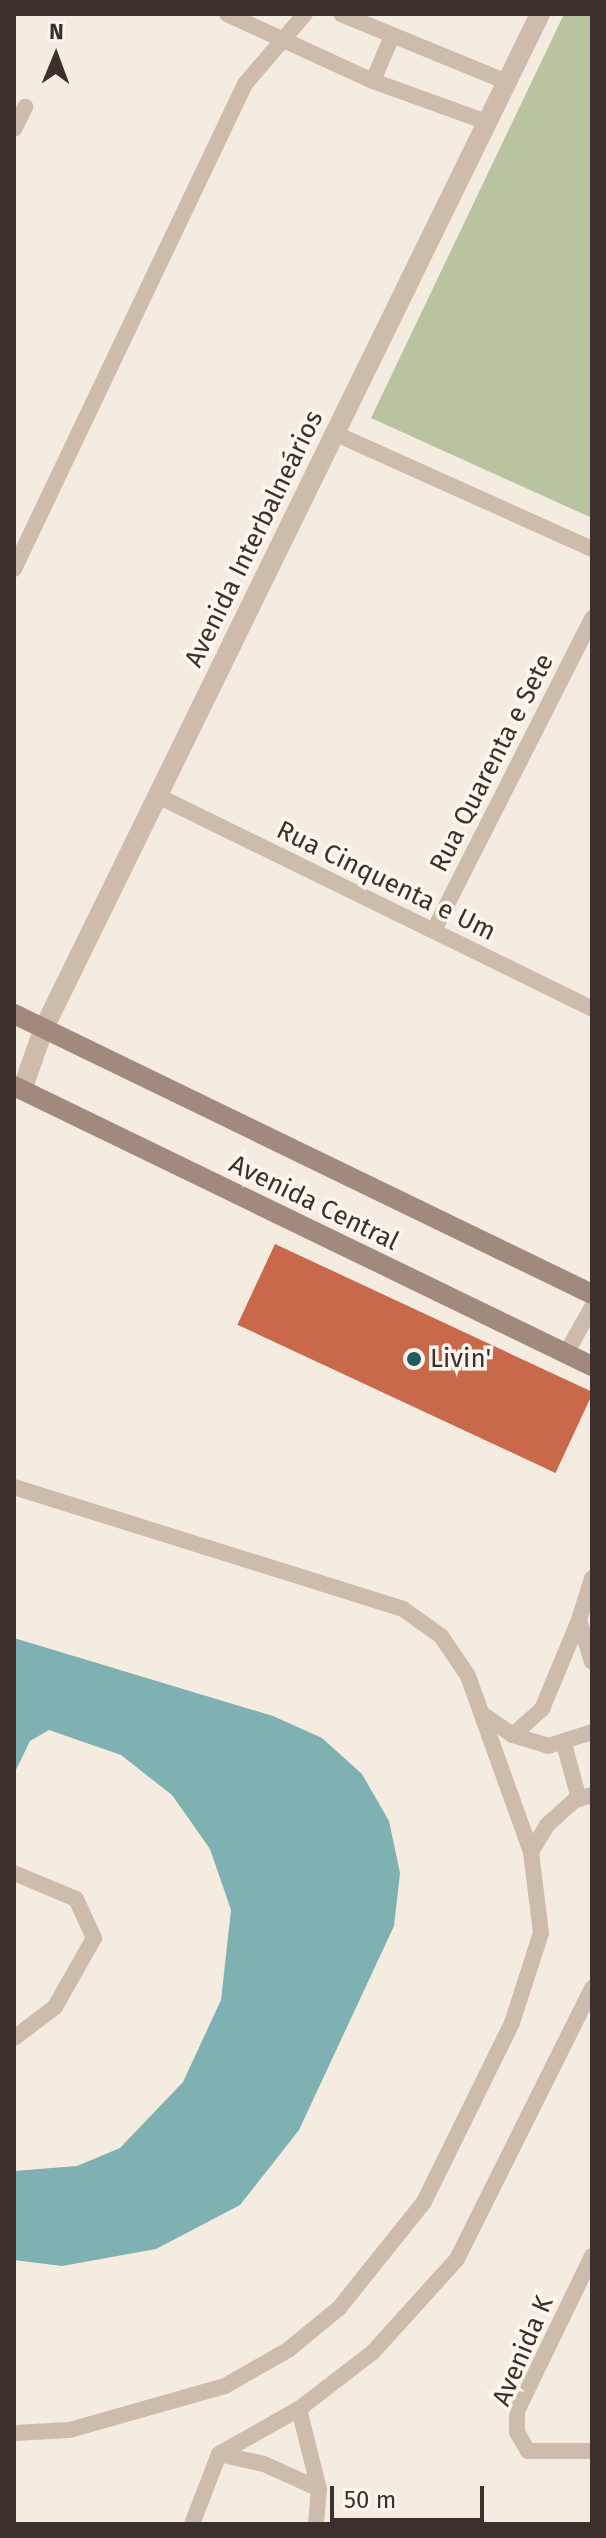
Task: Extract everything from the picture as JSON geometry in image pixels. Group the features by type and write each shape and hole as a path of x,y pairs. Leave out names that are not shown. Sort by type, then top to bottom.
{"main road":[{"name":"Avenida Central","path":"14,1014 592,1294"},
{"name":"Avenida Central","path":"18,1088 592,1366"}],"street":[{"path":"227,14 373,81 486,122"},
{"path":"14,567 245,84 286,43 305,14"},
{"path":"341,14 507,82"},
{"name":"Avenida Interbalneários","path":"18,1088 44,1028 540,14"},
{"path":"373,81 392,36"},
{"path":"14,129 25,107"},
{"path":"334,433 592,549"},
{"name":"Rua Quarenta e Sete","path":"434,930 592,618"},
{"name":"Rua Cinquenta e Um","path":"158,796 592,1009"},
{"path":"565,1355 592,1307"},
{"path":"14,1487 403,1609 441,1636 484,1715 531,1852 541,1933 532,1974 424,2202 387,2255 339,2308 288,2350 225,2386 70,2430 14,2433"},
{"path":"513,1735 542,1709 579,1620 592,1578"},
{"path":"579,1620 592,1662"},
{"path":"484,1715 513,1735 564,1744 592,1732"},
{"path":"531,1852 547,1825 586,1797 564,1744"},
{"path":"14,1873 76,1899 94,1938 55,2007 14,2038"},
{"path":"192,2524 219,2454 299,2409 373,2352 457,2259 592,1988"},
{"name":"Avenida K","path":"592,2256 517,2411 517,2432 528,2451 592,2451"},
{"path":"299,2409 319,2489 316,2524"},
{"path":"219,2454 264,2464 319,2489"}],"green space":[{"path":"564,14 592,14 592,518 371,418"}],"water":[{"path":"14,1638 273,1716 322,1738 362,1774 389,1821 400,1873 394,1926 299,2130 240,2205 156,2249 62,2266 14,2260 14,2171 77,2166 120,2148 183,2082 221,2000 231,1910 210,1849 172,1795 121,1755 49,1730 30,1741 14,1774"}],"building":[{"name":"Livin'","path":"275,1244 592,1392 556,1473 237,1325"}],"place":[{"name":"Livin'","path":"414,1359"}]}
